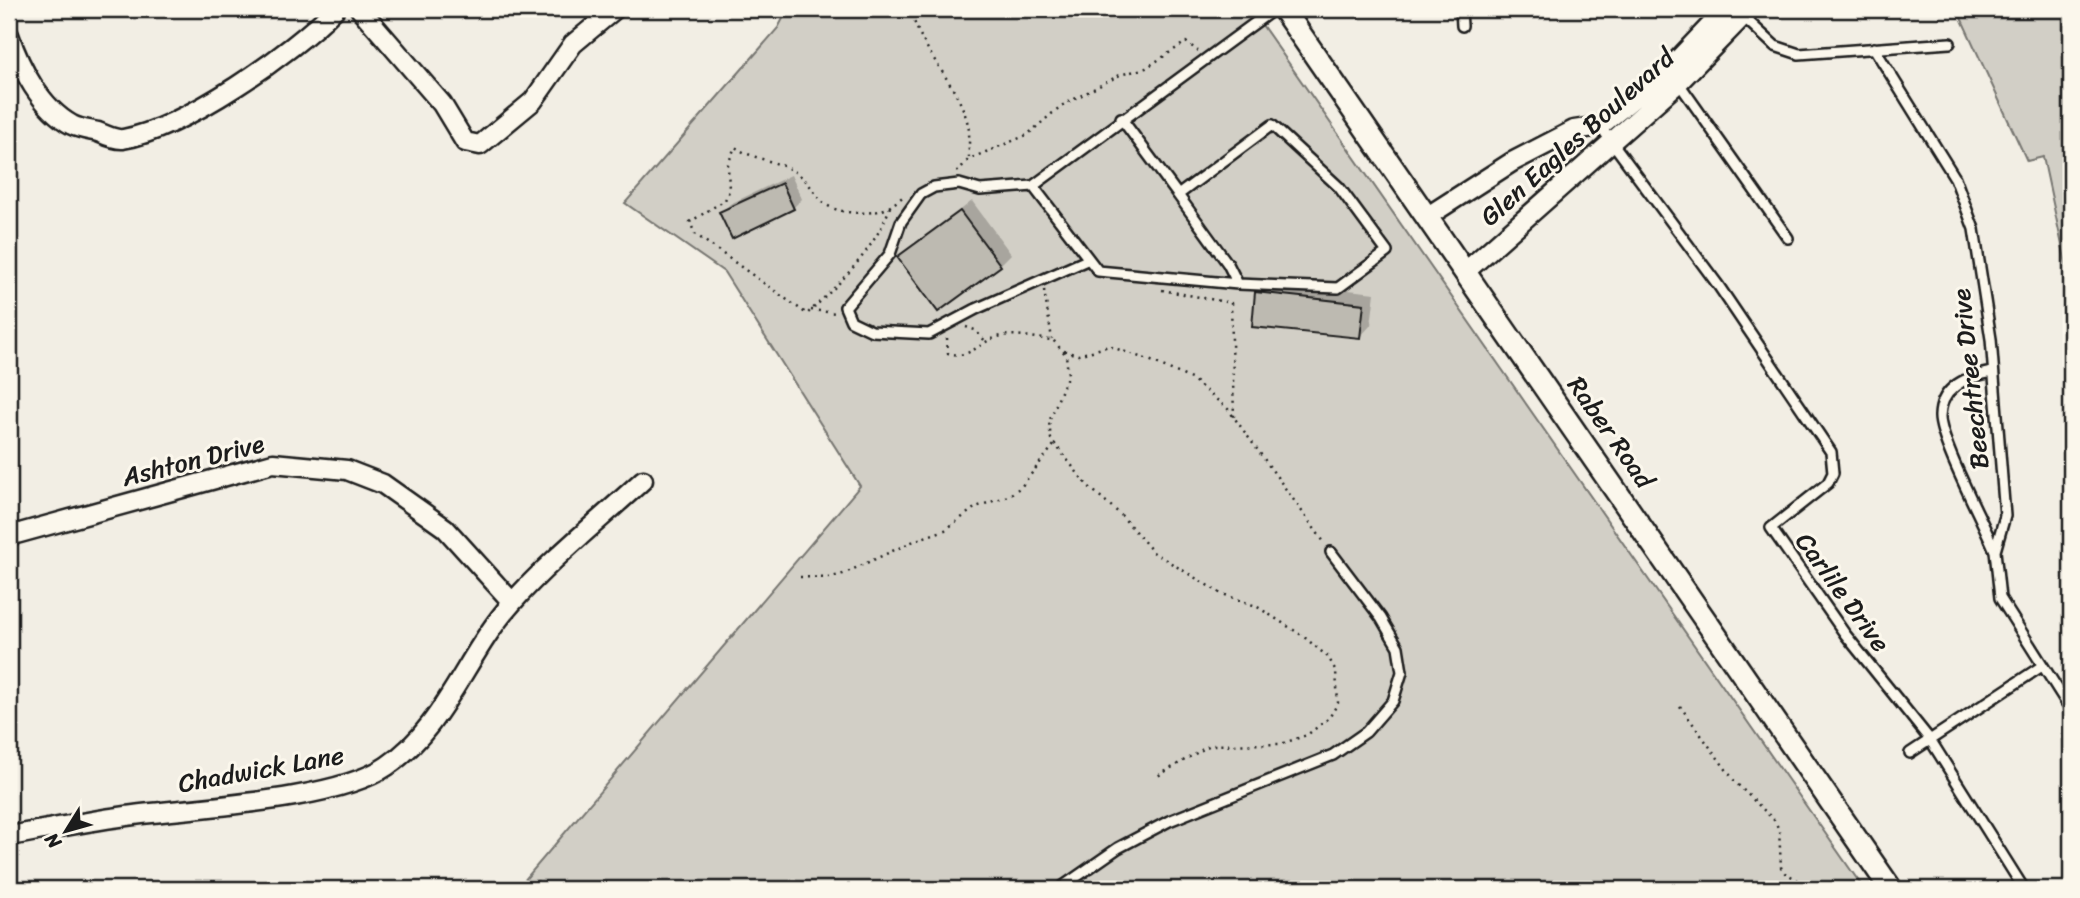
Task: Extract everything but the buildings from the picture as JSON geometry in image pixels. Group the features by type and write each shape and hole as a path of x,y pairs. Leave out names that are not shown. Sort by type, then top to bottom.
{"street":[{"path":"9,35 35,89 49,108 73,125 121,140 170,123 222,93 294,45 335,9"},
{"path":"360,9 442,104 465,142 480,145 533,101 573,44 615,9"},
{"name":"Raber Road","path":"1283,9 1891,889"},
{"name":"Glen Eagles Boulevard","path":"1428,216 1512,162 1574,130 1600,125 1673,76 1726,9"},
{"name":"Glen Eagles Boulevard","path":"1466,271 1611,142 1673,76 1743,11"},
{"name":"Ashton Drive","path":"9,536 273,463 347,470 383,484 445,528 512,602"},
{"name":"Chadwick Lane","path":"9,836 129,816 289,796 348,784 387,766 439,715 483,640 512,602 643,480"}],"lane":[{"path":"1087,260 976,309 929,334 872,331 851,321 845,307 890,254 901,222 921,194 934,187 959,184 981,190 1033,186 1121,118 1274,9"},
{"path":"1461,9 1462,26"},
{"path":"1743,11 1775,46 1786,52 1799,54 1950,43"},
{"name":"Beechtree Drive","path":"1874,48 1955,178 1974,229 1991,339 2004,516 1995,551 2000,598 2071,710"},
{"path":"1673,76 1788,238"},
{"path":"1121,118 1228,264 1238,284"},
{"path":"1033,186 1098,271 1238,284 1338,288 1387,252 1339,187 1272,125 1178,195"},
{"path":"1600,125 1611,142"},
{"name":"Carlile Drive","path":"1611,142 1700,262 1831,452 1833,473 1821,491 1771,528 1845,634 1931,741 2024,889"},
{"path":"1993,372 1976,375 1956,384 1947,394 1940,419 1960,474 1995,551"},
{"path":"1059,889 1118,848 1169,821 1334,755 1366,732 1386,710 1399,687 1402,659 1398,647 1381,618 1331,552"},
{"path":"1910,753 2042,666"}],"path":[{"path":"910,9 923,44 962,105 968,122 969,159"},
{"path":"954,175 969,159 1027,135 1061,106 1120,75 1146,68 1176,45 1186,41 1197,48 1203,61"},
{"path":"890,207 882,229 859,261 807,314 695,234 690,222 724,200 729,191 728,164 735,147 747,156 783,165 796,172 807,180 827,206 850,212 879,211 890,207 912,188"},
{"path":"1043,280 1053,340 1066,355 1068,374 1049,422 1054,445 1087,485 1121,516 1153,552 1220,593 1256,606 1303,636 1328,657 1336,671 1338,703 1329,718 1307,735 1281,744 1210,745 1156,777"},
{"path":"1155,289 1231,303 1234,418"},
{"path":"811,310 848,316"},
{"path":"965,326 975,330 987,343"},
{"path":"954,330 947,337 948,353 958,356 970,354 997,337 1053,340 1065,351 1078,355 1109,346 1193,380 1228,409 1331,552"},
{"path":"800,577 828,578 843,574 916,540 945,530 976,507 1008,496 1021,487 1054,445"},
{"path":"1680,706 1736,783 1775,821 1780,831 1781,867 1785,873 1809,886 1826,889"},
{"path":"536,889 539,878"}],"shaded area":[{"path":"788,9 1251,9 1864,889 517,889 860,486 724,272 625,203 778,28"},
{"path":"1957,9 2071,9 2071,287 2043,157 2027,161"}]}
